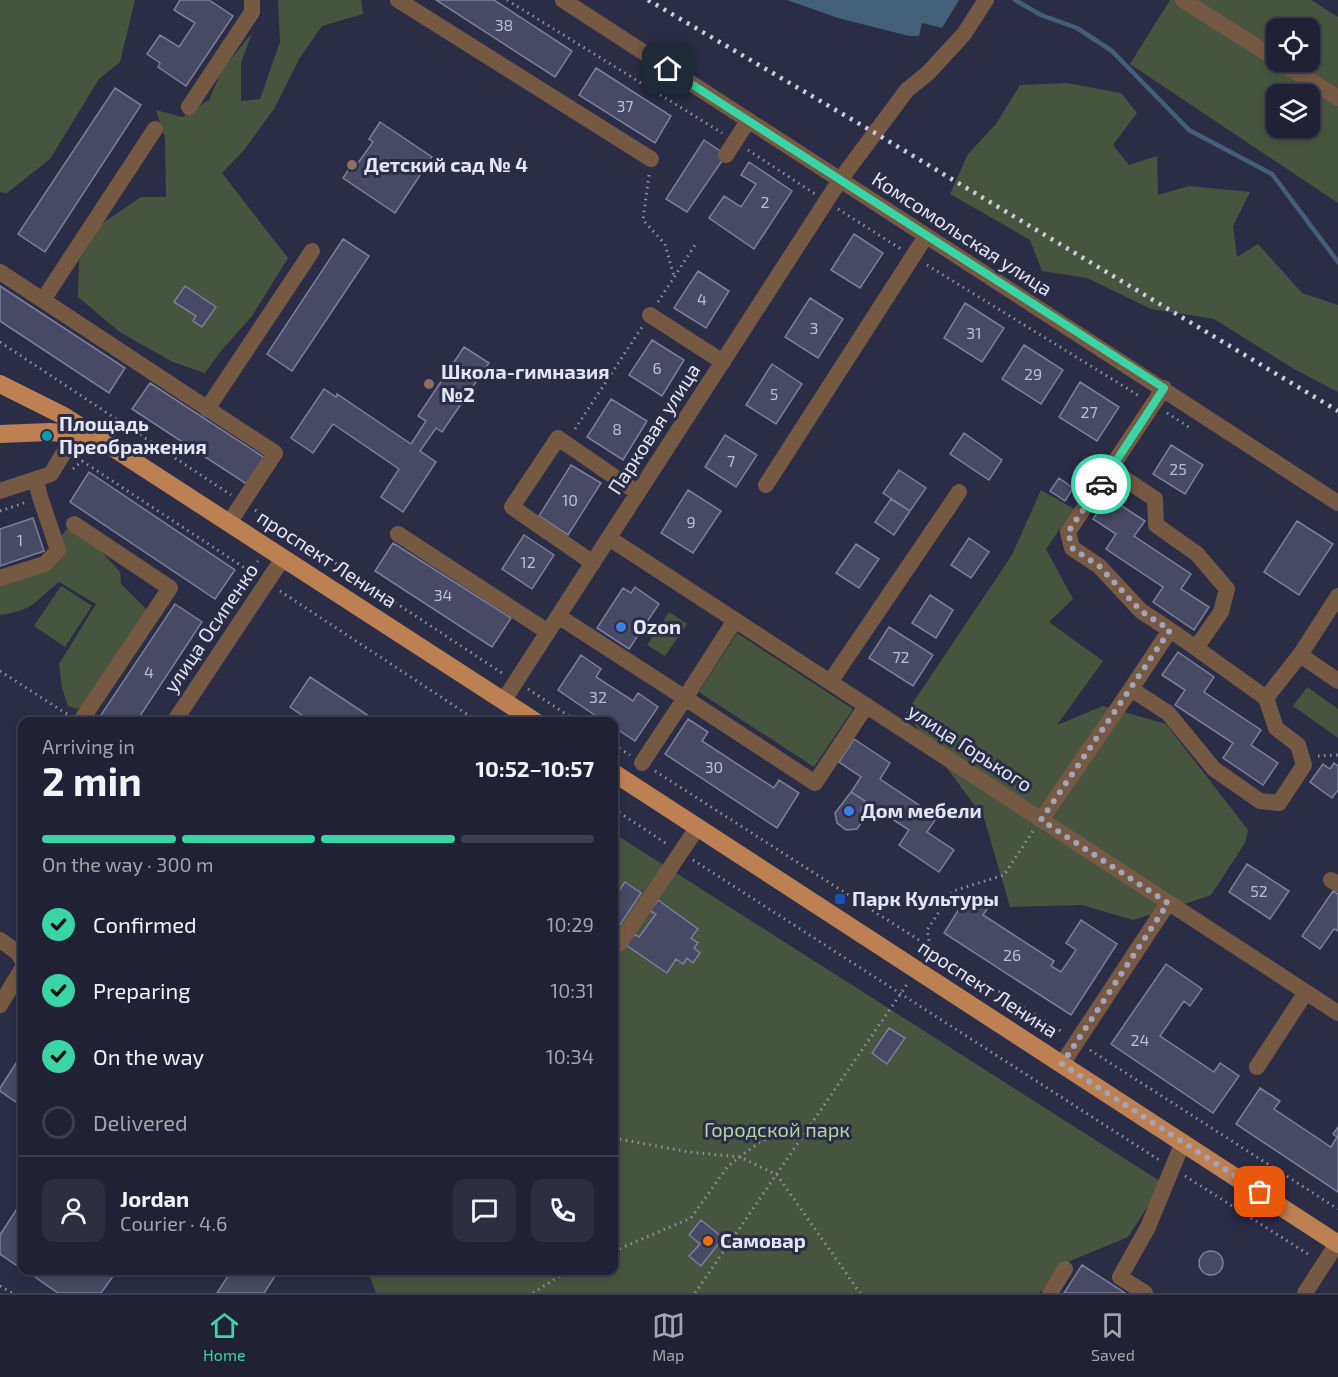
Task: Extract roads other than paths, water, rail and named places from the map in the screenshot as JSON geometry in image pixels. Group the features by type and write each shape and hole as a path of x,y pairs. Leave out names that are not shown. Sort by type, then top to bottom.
{"main road":[{"name":"проспект Ленина","path":"0,384 64,416 529,717"},
{"name":"проспект Ленина","path":"0,434 28,432 93,435"},
{"name":"проспект Ленина","path":"618,776 1338,1243"}],"street":[{"path":"189,107 252,12 252,0"},
{"path":"398,0 651,159"},
{"name":"Комсомольская улица","path":"563,0 1338,503"},
{"name":"Парковая улица","path":"504,700 840,180 907,90 928,73 964,34 986,0"},
{"path":"1183,0 1266,53"},
{"path":"1296,72 1338,98"},
{"path":"726,155 748,121"},
{"path":"43,300 155,129"},
{"path":"766,485 926,236"},
{"path":"207,409 312,251"},
{"path":"0,272 275,453 229,523"},
{"path":"650,315 723,362"},
{"path":"1131,689 1168,713 1214,769 1260,801 1279,803 1304,765 1298,745 1276,728 1266,698 1141,611 1099,566 1072,548 1068,532 1164,388"},
{"path":"0,491 51,474 75,434"},
{"path":"593,563 512,507 558,438 638,493"},
{"path":"1110,469 1155,499 1156,525 1197,554 1227,589 1221,612 1197,648"},
{"path":"0,578 45,564 58,550 36,480"},
{"path":"830,682 959,492"},
{"path":"74,524 170,588 76,717"},
{"path":"398,534 548,632"},
{"name":"улица Горького","path":"609,538 1338,1013"},
{"name":"улица Осипенко","path":"177,717 283,558"},
{"path":"1266,698 1300,655 1338,596"},
{"path":"558,616 815,783 866,706"},
{"path":"642,763 735,620"},
{"path":"1041,820 1170,630"},
{"path":"1300,655 1338,681"},
{"path":"619,944 697,828"},
{"path":"1062,1064 1168,903"},
{"path":"0,940 18,950"},
{"path":"0,1005 18,976"},
{"path":"1257,1067 1306,992"},
{"path":"1145,1293 1120,1277 1148,1227 1183,1142"},
{"path":"1305,1293 1338,1243"},
{"path":"1050,1293 1065,1269"}],"water":[{"path":"787,0 959,0 942,28 922,23 919,36 909,36 838,18"}],"waterway":[{"path":"1015,0 1041,15 1077,28 1112,51 1189,130 1272,174 1338,262"}],"railway":[{"path":"648,0 875,133 1338,411"}],"place":[{"name":"Детский сад № 4","path":"352,165"},
{"name":"Школа-гимназия №2","path":"429,384"},
{"name":"Площадь Преображения","path":"47,436"},
{"name":"Ozon","path":"621,627"},
{"name":"Дом мебели","path":"849,811"},
{"name":"Парк Культуры","path":"840,899"},
{"name":"Самовар","path":"708,1241"}],"park label":[{"name":"Городской парк","path":"777,1130"}]}
